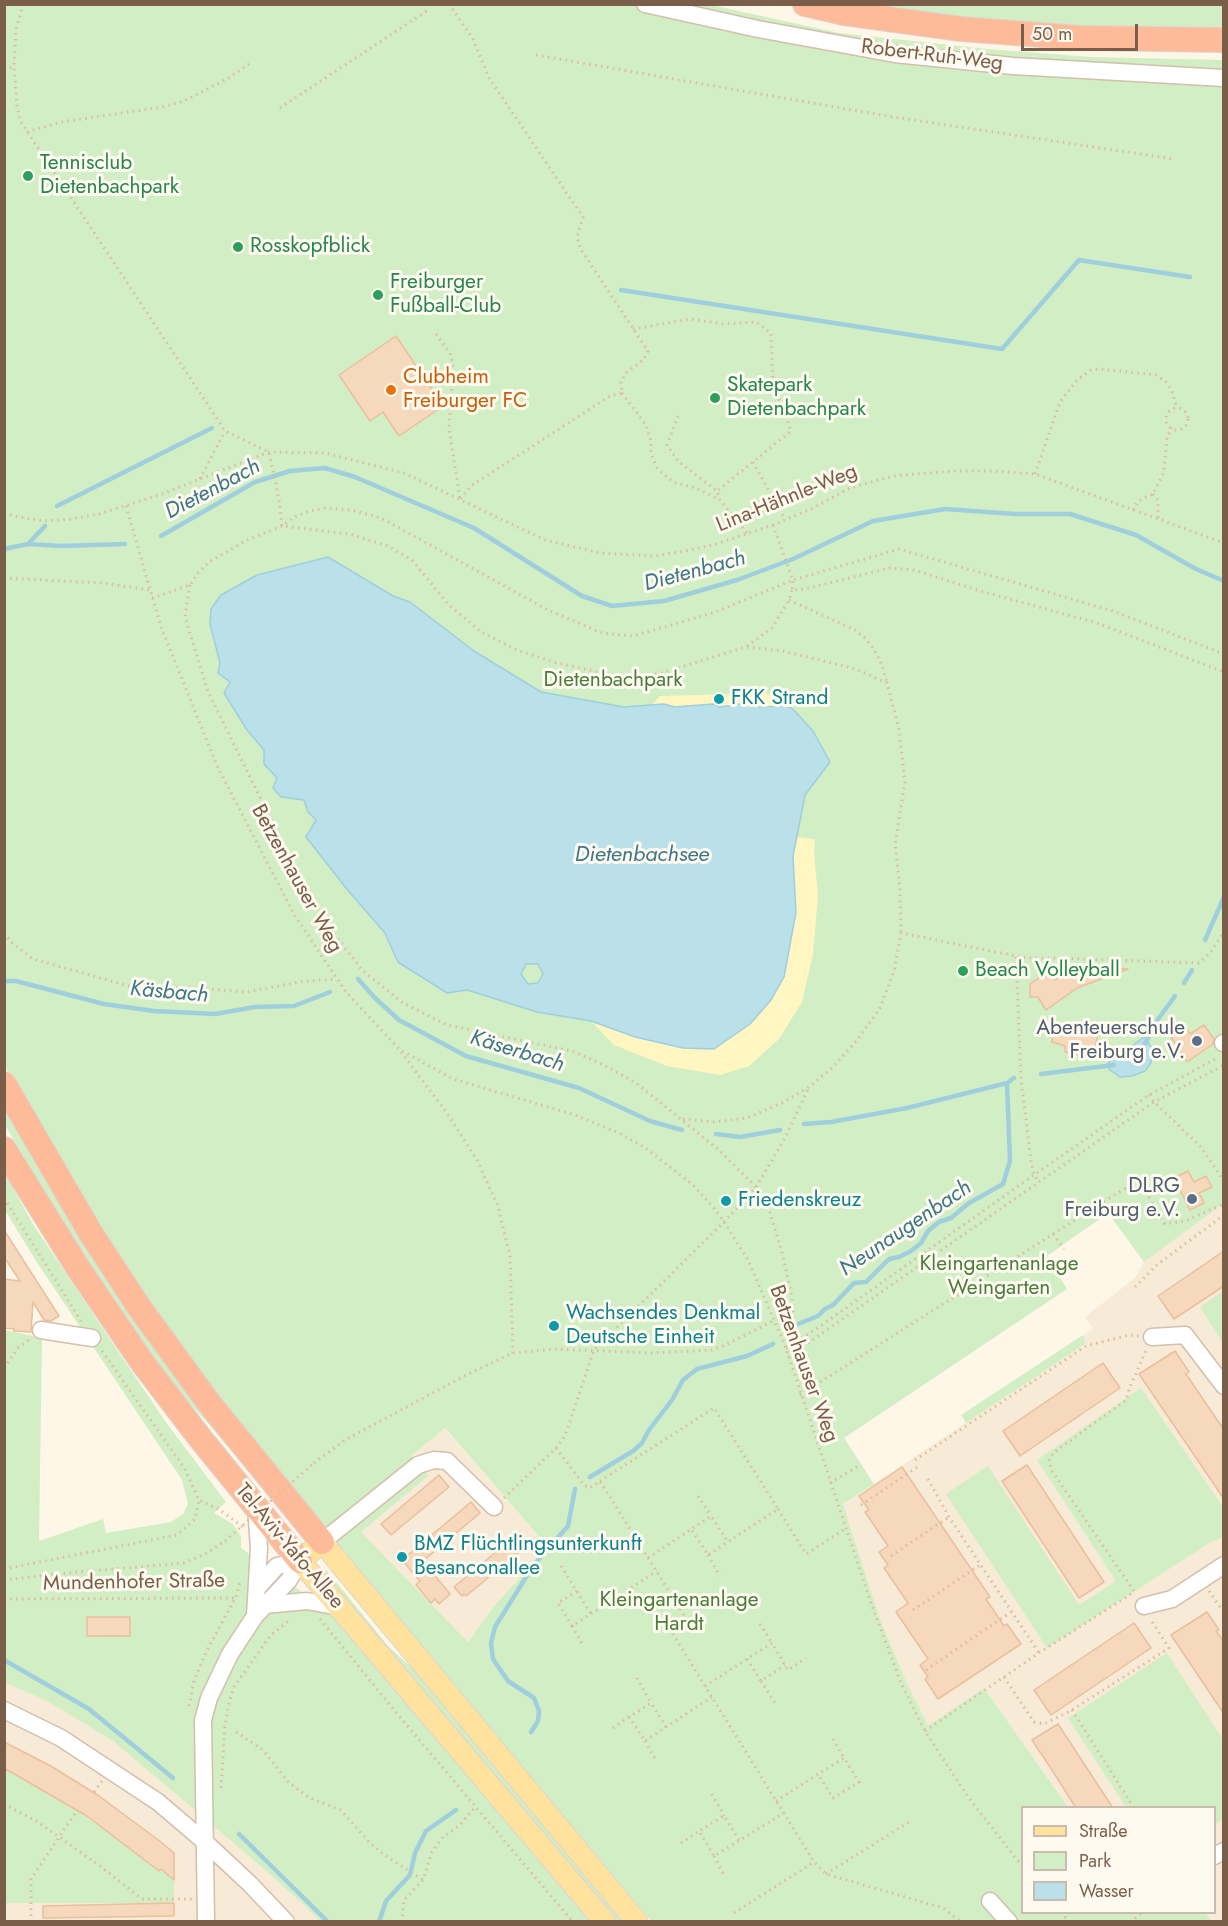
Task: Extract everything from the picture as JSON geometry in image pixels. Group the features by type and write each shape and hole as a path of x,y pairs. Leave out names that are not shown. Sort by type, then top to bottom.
{"highway":[{"path":"805,4 844,13 961,29 1082,38 1224,40"},
{"name":"Tel-Aviv-Yafo-Allee","path":"4,1084 90,1232 139,1307 209,1403 322,1542"},
{"name":"Tel-Aviv-Yafo-Allee","path":"4,1149 117,1326 170,1400 300,1561"}],"main road":[{"path":"300,1561 322,1542"},
{"name":"Tel-Aviv-Yafo-Allee","path":"322,1542 637,1922"},
{"name":"Tel-Aviv-Yafo-Allee","path":"300,1561 604,1922"}],"street":[{"name":"Robert-Ruh-Weg","path":"645,4 758,29 895,54 1013,66 1224,78"},
{"path":"41,1330 92,1338"},
{"path":"1152,1337 1185,1335 1224,1386"},
{"name":"Tel-Aviv-Yafo-Allee","path":"322,1542 418,1465 434,1460 447,1461 494,1507"},
{"path":"256,1508 259,1548 257,1588 260,1611"},
{"path":"257,1588 278,1566 300,1561"},
{"path":"206,1922 203,1720 209,1698 222,1669 260,1611 289,1580 300,1561"},
{"path":"1144,1606 1172,1599 1224,1565"},
{"path":"260,1611 307,1601 339,1607"},
{"path":"4,1710 61,1738 158,1802 250,1884 286,1922"},
{"path":"990,1900 1010,1922"}],"path":[{"path":"23,4 16,29 14,67 17,107 21,122 225,431 269,452 282,526"},
{"path":"449,4 473,39 489,78 583,216 577,237 580,248 648,351 643,360 626,373 621,382 622,393 646,425 651,441 651,453 657,468 673,482 696,488 720,500"},
{"path":"280,108 428,10"},
{"path":"537,55 887,116 1174,159"},
{"path":"27,132 61,122 184,101 227,79 249,64"},
{"path":"4,69 14,67"},
{"path":"633,329 690,319 723,324 756,322 771,333 773,383 791,431 717,491"},
{"path":"436,334 450,353 453,367 449,428 460,499"},
{"path":"1035,474 1060,402 1077,380 1091,370 1156,375 1166,382 1172,391 1177,408"},
{"path":"460,499 471,486 610,396 622,393"},
{"path":"1177,408 1183,410 1188,419 1183,428 1172,428 1167,423 1166,416 1170,410 1177,408"},
{"path":"678,416 667,446 678,462 717,491 720,500 747,533"},
{"path":"1133,510 1138,501 1153,494 1164,472 1167,437 1172,428"},
{"path":"200,479 225,431"},
{"name":"Lina-Hähnle-Weg","path":"126,506 269,452 325,453 404,473 544,540 600,553 656,556 716,544 773,525 813,508 850,488 893,476 954,471 992,471 1035,474 1224,543"},
{"path":"753,462 784,520"},
{"path":"1153,494 1158,500 1158,519"},
{"path":"4,514 43,520 72,519 126,506"},
{"name":"Betzenhauser Weg","path":"126,506 161,627 218,768 295,916 335,979 399,1049 453,1079 576,1115 619,1133 644,1147 692,1184 724,1222 748,1260 785,1347 870,1603 897,1673 925,1731 968,1797 1021,1863"},
{"path":"785,1347 794,1326 792,1297 782,1252 770,1213 756,1187 738,1167 636,1083 604,1065 572,1051 447,1025 404,1003 362,970 327,925 300,878 208,692 185,617 190,585 208,562 244,541 282,526 294,517 326,508 351,510 381,518 548,610 602,633 633,636 673,626 712,613 805,575 899,549 1113,611 1224,654"},
{"path":"282,526 349,534 388,546 412,560 448,604 480,631 514,649 553,662 611,675 634,677 661,673 746,647 772,628 789,600 793,580 773,525"},
{"path":"792,590 805,589 890,568 914,570 1097,623 1224,672"},
{"path":"4,578 102,583 149,590"},
{"path":"152,598 190,585"},
{"path":"682,1119 715,1122 747,1118 782,1103 809,1087 833,1067 858,1039 880,1008 894,971 901,933 900,888 895,844 904,782 899,729 882,664 874,649 855,630 789,600"},
{"path":"746,647 783,651 856,669 887,683"},
{"path":"901,933 1016,957 1199,963 1210,953 1224,932"},
{"path":"4,933 11,942 33,959 129,986 194,987 247,992 299,982 335,979"},
{"path":"1016,957 1021,1080 1034,1175 1039,1182"},
{"path":"399,1049 447,1113 477,1160 498,1206 510,1256 513,1353"},
{"path":"785,1347 819,1328 1149,1095 1224,1054"},
{"path":"788,1357 1154,1102 1224,1065"},
{"path":"494,1507 556,1448 564,1436 594,1350 724,1222 756,1187 809,1087"},
{"path":"1149,1095 1200,1146 1224,1181"},
{"path":"800,1395 1127,1187 1144,1189 1165,1224 1185,1221 1224,1204"},
{"path":"4,1198 92,1338 185,1469 200,1500 236,1521 247,1534"},
{"path":"1135,1287 1158,1264 1224,1215"},
{"path":"1053,1234 1064,1249"},
{"path":"4,1580 184,1563 207,1553 225,1541 314,1463 345,1440 470,1373 513,1353 556,1348 653,1353 712,1350 773,1321"},
{"path":"4,1368 18,1347 41,1330"},
{"path":"915,1460 1086,1346 1129,1335 1152,1337 1126,1400 1053,1453 1049,1461 1052,1471 1144,1606 1169,1648 1072,1710 1044,1724 1034,1722 1004,1677"},
{"path":"556,1448 584,1485 590,1488 714,1408 806,1554 845,1529"},
{"path":"830,1483 860,1465"},
{"path":"861,1505 919,1466"},
{"path":"928,1479 949,1518 1039,1653"},
{"path":"600,1481 687,1620 671,1631 814,1862 826,1874 944,1908 961,1922"},
{"path":"698,1496 728,1542"},
{"path":"4,1569 177,1535 195,1519 200,1500"},
{"path":"708,1555 778,1509"},
{"path":"648,1558 711,1516"},
{"path":"891,1556 949,1518"},
{"path":"691,1529 720,1576"},
{"path":"913,1610 980,1565"},
{"path":"561,1566 591,1614"},
{"path":"572,1626 657,1571"},
{"path":"1202,1580 1224,1613"},
{"path":"577,1591 558,1603 583,1646"},
{"path":"925,1731 1134,1591"},
{"name":"Mundenhofer Straße","path":"4,1599 236,1597 260,1611"},
{"path":"926,1670 1011,1612"},
{"path":"221,1791 225,1726 234,1687 271,1635 288,1620 299,1616"},
{"path":"315,1616 321,1619 573,1922"},
{"path":"760,1624 788,1670 806,1658"},
{"path":"705,1686 772,1643"},
{"path":"747,1659 775,1702"},
{"path":"761,1681 785,1665"},
{"path":"637,1678 666,1727"},
{"path":"645,1741 712,1697"},
{"path":"613,1728 651,1703"},
{"path":"1072,1710 1133,1806"},
{"path":"629,1717 656,1760"},
{"path":"236,1732 263,1750 289,1783 310,1798 341,1810 368,1841 423,1880"},
{"path":"818,1774 833,1798 859,1782 833,1739"},
{"path":"776,1801 844,1758"},
{"path":"712,1794 739,1840"},
{"path":"4,1804 60,1837 142,1899 206,1899"},
{"path":"402,1922 404,1900 423,1880 432,1852 442,1837 459,1826 476,1806"},
{"path":"31,1922 31,1879 76,1812"},
{"path":"714,1856 784,1813"},
{"path":"681,1843 724,1816"},
{"path":"826,1874 912,1820"},
{"path":"699,1831 725,1877"},
{"path":"734,1913 814,1862"}],"shaded area":[{"path":"1223,1204 1223,1921 1211,1921 1207,1914 1216,1914 1216,1806 1067,1806 984,1688 928,1726 880,1619 843,1504 1084,1345 1083,1335 1093,1329 1085,1317 1135,1278 1144,1262"},
{"path":"444,1428 548,1547 495,1605 468,1642 361,1532 427,1476 411,1456"},
{"path":"4,1683 47,1701 113,1741 256,1862 319,1921 5,1921"}],"green space":[{"name":"Dietenbachpark","path":"707,4 839,33 988,49 1091,57 1223,60 1223,1204 1144,1262 1108,1213 1047,1256 1067,1289 844,1438 874,1484 843,1504 880,1619 928,1726 984,1688 1067,1806 1021,1806 1021,1914 1206,1914 1211,1921 651,1921 302,1504 152,1313 40,1132 5,1066 4,5","holes":["445,1428 548,1547 495,1605 468,1642 361,1532 428,1476 411,1456"]},
{"path":"860,5 1223,5 1223,29 1111,28 991,21"},
{"path":"4,1105 299,1531 206,1421 158,1369 92,1275 5,1125"},
{"path":"4,1172 33,1224 165,1421 226,1502 214,1513 233,1524 241,1536 241,1548 338,1618 591,1921 319,1921 256,1862 113,1741 47,1701 5,1683 5,1330 42,1338 39,1541 103,1519 106,1533 171,1522 183,1514 188,1504 182,1480 36,1261 5,1210"},
{"path":"1223,1291 1223,1343 1200,1307"},
{"path":"1083,1335 1085,1344 966,1423 961,1415"},
{"path":"1141,1388 1223,1507 1223,1537 1209,1543 1047,1648 946,1494 988,1466 1079,1605 1116,1581 1037,1460"},
{"path":"324,1567 388,1646 426,1681 625,1921 614,1921 320,1570"},
{"path":"1167,1653 1223,1740 1223,1819 1216,1823 1216,1806 1125,1806 1068,1718"},
{"path":"4,1768 66,1803 161,1869 174,1880 174,1903 5,1903"}],"sand":[{"name":"FKK Strand","path":"766,693 787,701 786,706 760,707 747,703 720,707 713,704 675,707 664,704 652,705 660,696"},
{"path":"797,837 815,839 818,896 813,954 802,1002 779,1039 749,1066 720,1075 667,1066 614,1045 591,1021 635,1037 683,1048 714,1049 750,1024 796,912 793,856"}],"water":[{"name":"Dietenbachsee","path":"328,557 393,596 410,602 474,651 541,692 624,707 713,704 720,707 747,703 760,707 786,706 793,709 813,731 830,762 805,795 793,856 796,912 784,977 771,1000 750,1024 714,1049 683,1048 635,1037 591,1021 537,1012 467,990 447,993 398,962 385,933 306,837 316,820 308,812 304,800 281,797 273,788 277,778 264,764 264,750 247,730 224,693 230,682 218,673 220,663 210,624 211,609 221,595 257,575","holes":["526,964 538,964 543,974 538,983 528,984 521,974"]},
{"path":"1144,1037 1152,1048 1151,1063 1145,1071 1132,1076 1120,1077 1110,1070 1107,1065 1116,1053 1129,1048"}],"building":[{"name":"Clubheim Freiburger FC","path":"396,336 443,406 399,436 383,412 370,421 339,375"},
{"path":"1098,967 1128,969 1077,988 1046,1010 1038,997 1030,997 1030,984 1049,971 1055,980 1070,970 1073,977"},
{"path":"1204,1025 1214,1039 1213,1044 1187,1062 1171,1037 1186,1028 1190,1034"},
{"path":"1066,1028 1098,1034 1095,1049 1087,1048 1085,1056 1065,1052 1065,1046 1052,1042 1053,1030"},
{"path":"1188,1171 1194,1182 1206,1176 1212,1187 1199,1193 1204,1203 1190,1210 1174,1178"},
{"path":"4,1230 59,1316 51,1321 44,1320 33,1302 31,1332 4,1328 4,1279 20,1281 4,1257"},
{"path":"1224,1251 1224,1286 1174,1319 1158,1296"},
{"path":"1175,1351 1189,1372 1186,1374 1224,1430 1224,1499 1139,1374"},
{"path":"1103,1363 1120,1388 1020,1456 1003,1431"},
{"path":"1027,1465 1104,1582 1079,1598 1002,1481"},
{"path":"902,1467 990,1597 986,1599 1004,1626 1007,1624 1021,1644 938,1699 925,1679 928,1677 920,1665 928,1659 896,1612 908,1603 884,1568 888,1565 879,1552 888,1546 865,1512 869,1510 859,1496"},
{"path":"439,1475 449,1487 391,1535 381,1524"},
{"path":"471,1502 480,1513 423,1561 450,1594 439,1604 435,1599 431,1603 416,1585 420,1581 402,1560"},
{"path":"520,1532 529,1544 466,1596 464,1594 462,1596 454,1587"},
{"path":"1207,1612 1224,1642 1224,1714 1171,1635"},
{"path":"87,1617 130,1617 130,1636 87,1636"},
{"path":"1134,1623 1151,1648 1051,1715 1034,1690"},
{"path":"1058,1724 1112,1806 1075,1806 1032,1740"},
{"path":"4,1742 51,1766 99,1796 161,1842 174,1853 174,1880 87,1816 4,1768"},
{"path":"174,1903 174,1916 43,1918 43,1906"}],"waterway":[{"path":"621,290 1002,349 1079,260 1190,277"},
{"path":"57,506 212,428"},
{"name":"Dietenbach","path":"161,536 255,482 290,471 325,468 355,477 474,528 582,596 612,606 664,601 737,580 793,559 873,521 945,509 1015,514 1070,514 1136,535 1196,569 1224,581"},
{"path":"28,544 45,526"},
{"name":"Dietenbach","path":"4,549 28,544 62,546 125,544"},
{"name":"Neunaugenbach","path":"1205,940 1224,897"},
{"name":"Neunaugenbach","path":"1184,983 1192,970"},
{"name":"Käserbach","path":"358,979 399,1020 466,1056 579,1088 650,1121 682,1130"},
{"name":"Käsbach","path":"4,981 16,981 104,1004 154,1011 215,1014 255,1007 294,1006 330,992"},
{"name":"Neunaugenbach","path":"1145,1044 1156,1022 1175,996"},
{"name":"Neunaugenbach","path":"1041,1074 1114,1065"},
{"name":"Neunaugenbach","path":"798,1324 818,1316 833,1305 854,1283 866,1282 889,1259 911,1251 939,1222 951,1218 969,1203 1003,1184 1010,1161 1007,1083 1014,1078"},
{"name":"Käserbach","path":"804,1124 831,1122 907,1108 1007,1083"},
{"name":"Käserbach","path":"716,1134 740,1137 780,1130"},
{"name":"Neunaugenbach","path":"590,1477 642,1443 683,1380 697,1369 747,1356 773,1344"},
{"name":"Neunaugenbach","path":"531,1732 538,1721 539,1711 534,1698 508,1681 493,1659 491,1643 495,1627 533,1566 568,1526 575,1489"},
{"path":"4,1660 89,1709 173,1778"},
{"name":"Neunaugenbach","path":"379,1922 386,1901 410,1875 415,1853 426,1831 456,1810"},
{"path":"239,1834 328,1922"}],"place":[{"name":"Tennisclub Dietenbachpark","path":"28,176"},
{"name":"Rosskopfblick","path":"238,247"},
{"name":"Freiburger Fußball-Club","path":"378,295"},
{"name":"Clubheim Freiburger FC","path":"391,390"},
{"name":"Skatepark Dietenbachpark","path":"715,398"},
{"name":"FKK Strand","path":"719,699"},
{"name":"Beach Volleyball","path":"963,971"},
{"name":"Abenteuerschule Freiburg e.V.","path":"1197,1041"},
{"name":"DLRG Freiburg e.V.","path":"1192,1199"},
{"name":"Friedenskreuz","path":"726,1201"},
{"name":"Wachsendes Denkmal Deutsche Einheit","path":"554,1326"},
{"name":"BMZ Flüchtlingsunterkunft Besanconallee","path":"402,1557"}],"park label":[{"name":"Kleingartenanlage Weingarten","path":"999,1277"},
{"name":"Kleingartenanlage Hardt","path":"679,1613"}]}
